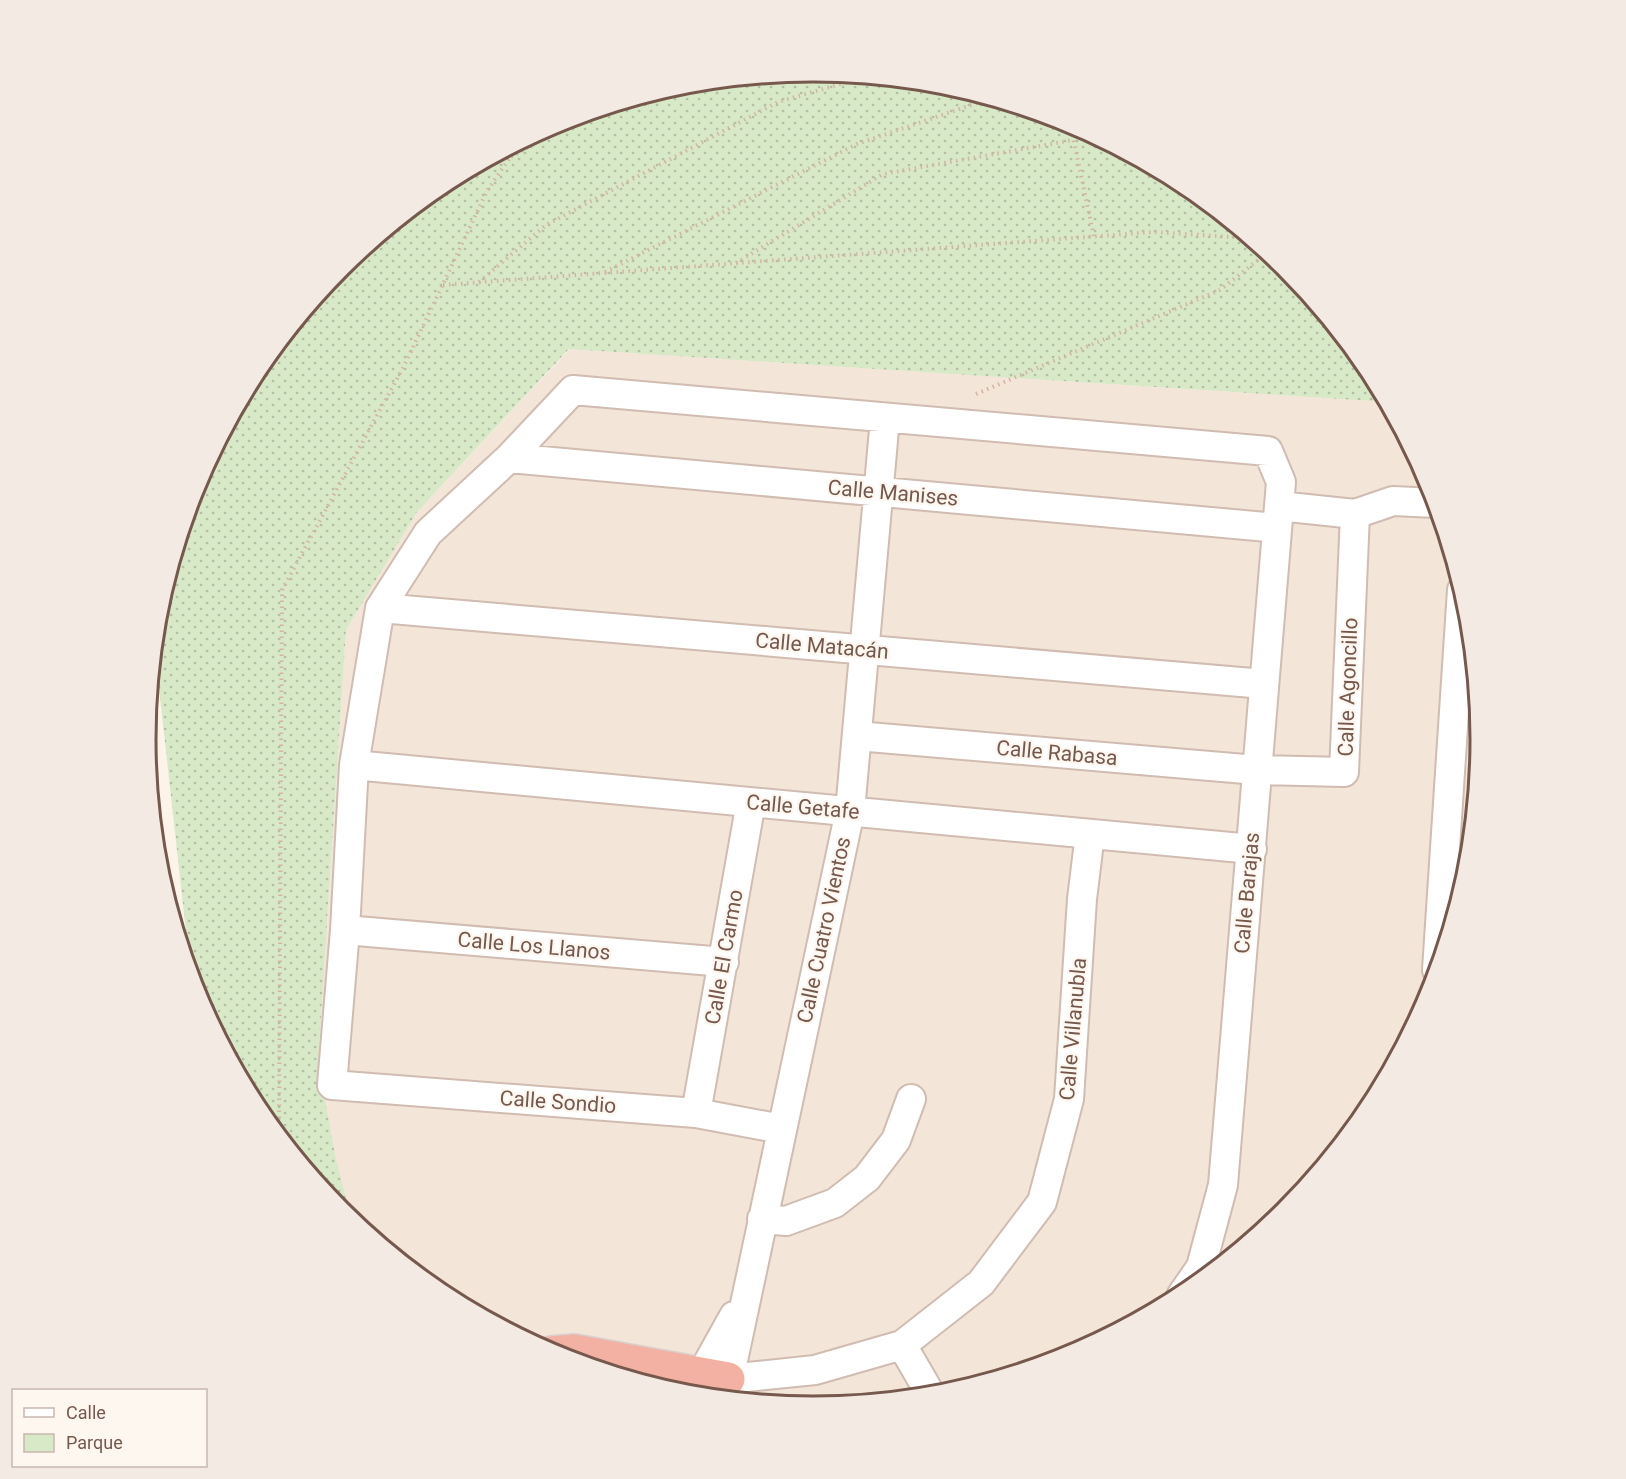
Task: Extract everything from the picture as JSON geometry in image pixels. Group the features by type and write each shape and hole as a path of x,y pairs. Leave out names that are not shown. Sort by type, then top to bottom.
{"highway":[{"path":"575,1351 711,1387"}],"street":[{"path":"345,930 354,765 380,608 428,533 509,458 573,390 1268,451 1279,505"},
{"name":"Calle Cuatro Vientos","path":"711,1387 747,1294 850,811 885,418"},
{"name":"Calle Manises","path":"509,458 879,492 1279,505 1355,514"},
{"path":"1355,514 1393,501 1425,503"},
{"name":"Calle Barajas","path":"1210,1263 1223,1185 1279,505"},
{"name":"Calle Agoncillo","path":"1257,770 1344,772 1355,514"},
{"name":"Calle Matacán","path":"380,608 1264,684"},
{"path":"1439,938 1460,627"},
{"name":"Calle Rabasa","path":"856,736 1257,770"},
{"name":"Calle Getafe","path":"354,765 1252,849"},
{"name":"Calle El Carmo","path":"696,1113 751,802"},
{"name":"Calle Villanubla","path":"711,1387 815,1370 902,1345 981,1283 1042,1202 1069,1099 1082,900 1090,834"},
{"name":"Calle Los Llanos","path":"345,930 724,962"},
{"name":"Calle Sondio","path":"345,930 333,1085 696,1113 782,1129"},
{"path":"762,1219 786,1221 835,1203 867,1178 896,1140 911,1099"},
{"path":"902,1345 926,1386"}],"path":[{"path":"478,283 546,225 778,102 842,83"},
{"path":"601,274 856,144 976,103"},
{"path":"1072,137 1094,237"},
{"path":"735,264 882,174 1073,140"},
{"path":"279,1121 282,590 405,364 487,192 510,158 529,147"},
{"path":"442,285 1154,232 1236,237"},
{"path":"969,397 1220,290 1260,259"}],"shaded area":[{"path":"570,349 1376,401 1420,488 1448,569 1464,654 1469,697 1470,740 1464,825 1448,910 1420,991 1382,1068 1359,1105 1307,1173 1278,1204 1213,1261 1178,1286 1104,1329 1024,1362 983,1374 899,1391 856,1395 770,1395 727,1391 685,1384 602,1362 522,1329 484,1308 413,1261 380,1233 319,1173 292,1139 327,925 346,630 417,512"}],"green space":[{"path":"813,82 899,88 941,95 1024,117 1104,150 1178,193 1213,218 1278,275 1307,306 1359,374 1376,401 569,349 417,512 346,630 318,1062 336,1160 347,1203 292,1139 244,1068 206,991 187,937 159,684 169,611 178,569 206,488 244,411 267,374 319,306 348,275 413,218 448,193 522,150 602,117 643,105 727,88 770,84"}]}
